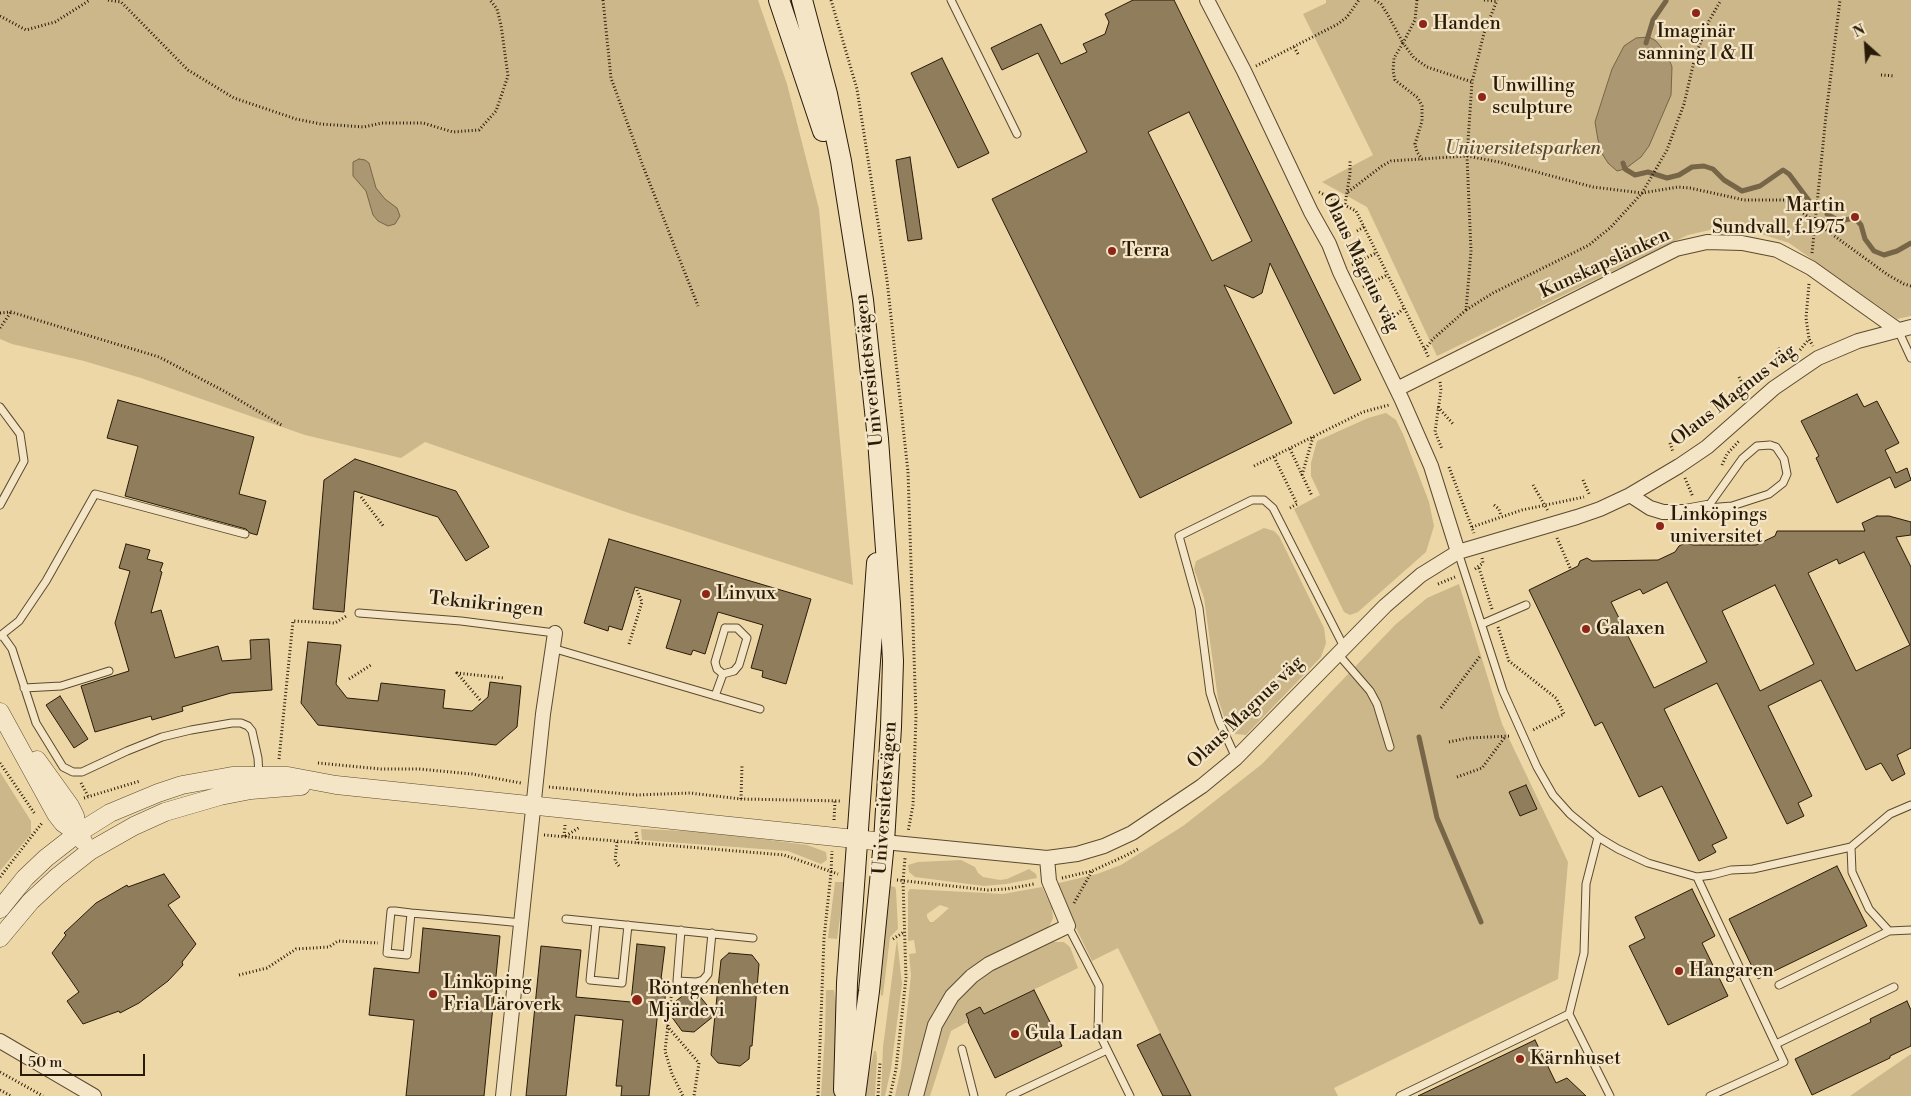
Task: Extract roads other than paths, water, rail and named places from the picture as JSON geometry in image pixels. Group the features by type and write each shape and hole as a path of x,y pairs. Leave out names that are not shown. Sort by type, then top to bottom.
{"main road":[{"name":"Universitetsvägen","path":"779,0 825,137 854,242"},
{"name":"Universitetsvägen","path":"802,0 827,94 841,161 870,357 878,439 893,661 884,842 855,1096"},
{"name":"Universitetsvägen","path":"844,1096 847,983 882,499"}],"street":[{"name":"Olaus Magnus väg","path":"1207,0 1244,71 1311,212 1330,244 1340,272 1400,394 1431,466 1458,552"},
{"name":"Kunskapslänken","path":"1400,394 1434,369 1676,249 1707,242 1742,243 1776,250 1811,268 1904,329"},
{"name":"Olaus Magnus väg","path":"857,839 1046,858 1077,854 1104,846 1132,833 1202,786 1236,758 1385,606 1421,575 1458,552 1578,517 1630,495 1679,466 1706,447 1774,388 1818,358 1858,341 1904,329"},
{"path":"1630,495 1650,508 1663,512 1685,512 1707,508"},
{"name":"Teknikringen","path":"503,1096 542,714 555,633"},
{"path":"0,712 56,814 63,823 78,833 90,851"},
{"path":"0,909 25,878 46,858 78,833 110,813 182,785 232,776 288,776 336,785 857,839"},
{"path":"0,938 31,901 57,877 90,851 134,826 187,804 235,793 286,787 336,785"},
{"path":"916,1096 934,1024 952,996 972,976 989,964 1066,923 1049,881 1046,858"},
{"path":"0,1041 94,1096"}],"lane":[{"path":"951,0 1017,134"},
{"path":"1904,329 1911,358"},
{"path":"0,407 20,434 24,461 0,505"},
{"path":"1770,445 1776,447 1784,459 1787,474 1783,483 1769,494 1761,497 1732,506 1707,508 1742,459 1758,446 1770,445"},
{"path":"235,793 251,785 259,775 258,758 252,732 248,726 241,723 224,724 162,737 82,772 73,772 63,767 36,723 12,649 1,635 19,621 46,581 95,494 245,534"},
{"path":"1236,758 1218,721 1210,693 1199,608 1179,536 1252,500 1264,500 1274,508 1341,651 1370,691 1377,704 1390,746"},
{"name":"Olaus Magnus väg","path":"1458,552 1502,691 1524,734 1537,767 1553,794 1570,814 1598,837 1618,849 1648,863 1697,877"},
{"path":"1482,624 1526,605"},
{"name":"Teknikringen","path":"359,613 555,633"},
{"path":"725,628 737,628 747,638 739,665 734,671 722,674 717,669 716,662 725,628"},
{"path":"552,648 760,709"},
{"path":"24,688 61,686 109,671"},
{"path":"715,696 722,674"},
{"path":"1710,1096 1784,1062 1697,877 1731,870 1753,869 1851,847 1890,814 1911,805"},
{"path":"1598,837 1586,884 1584,953 1570,1014 1610,1096"},
{"path":"1851,847 1852,872 1869,909 1889,930"},
{"path":"411,913 407,955 387,954 391,911 522,923"},
{"path":"566,919 753,938"},
{"path":"596,922 590,980 606,982 622,983 628,925"},
{"path":"1066,923 1099,986 1098,1031 1130,1096"},
{"path":"681,930 676,981 696,982 703,980 708,974 712,933"},
{"path":"1779,986 1889,930 1911,930"},
{"path":"1776,1044 1894,987"},
{"path":"1400,1096 1570,1014"},
{"path":"962,1049 974,1096"},
{"path":"1010,1096 1107,1050"}],"waterway":[{"path":"1646,43 1653,20 1666,1"},
{"path":"1623,163 1625,169 1635,175 1648,172 1667,178 1679,175 1692,167 1704,166 1713,169 1724,180 1742,191 1760,186 1783,170 1789,174 1810,202"},
{"path":"1827,214 1839,221 1855,218 1861,225 1865,239 1874,251 1884,255 1897,251 1911,243"},
{"path":"1419,737 1437,818 1481,922"}],"place":[{"name":"Imaginär sanning I & II","path":"1696,13"},
{"name":"Handen","path":"1423,24"},
{"name":"Unwilling sculpture","path":"1482,97"},
{"name":"Martin Sundvall, f.1975","path":"1855,217"},
{"name":"Terra","path":"1112,251"},
{"name":"Linköpings universitet","path":"1660,526"},
{"name":"Linvux","path":"706,594"},
{"name":"Galaxen","path":"1586,629"},
{"name":"Hangaren","path":"1679,971"},
{"name":"Linköping Fria Läroverk","path":"433,994"},
{"name":"Röntgenenheten Mjärdevi","path":"637,1000"},
{"name":"Gula Ladan","path":"1015,1034"},
{"name":"Kärnhuset","path":"1520,1059"}],"park label":[{"name":"Universitetsparken","path":"1523,149"}]}
